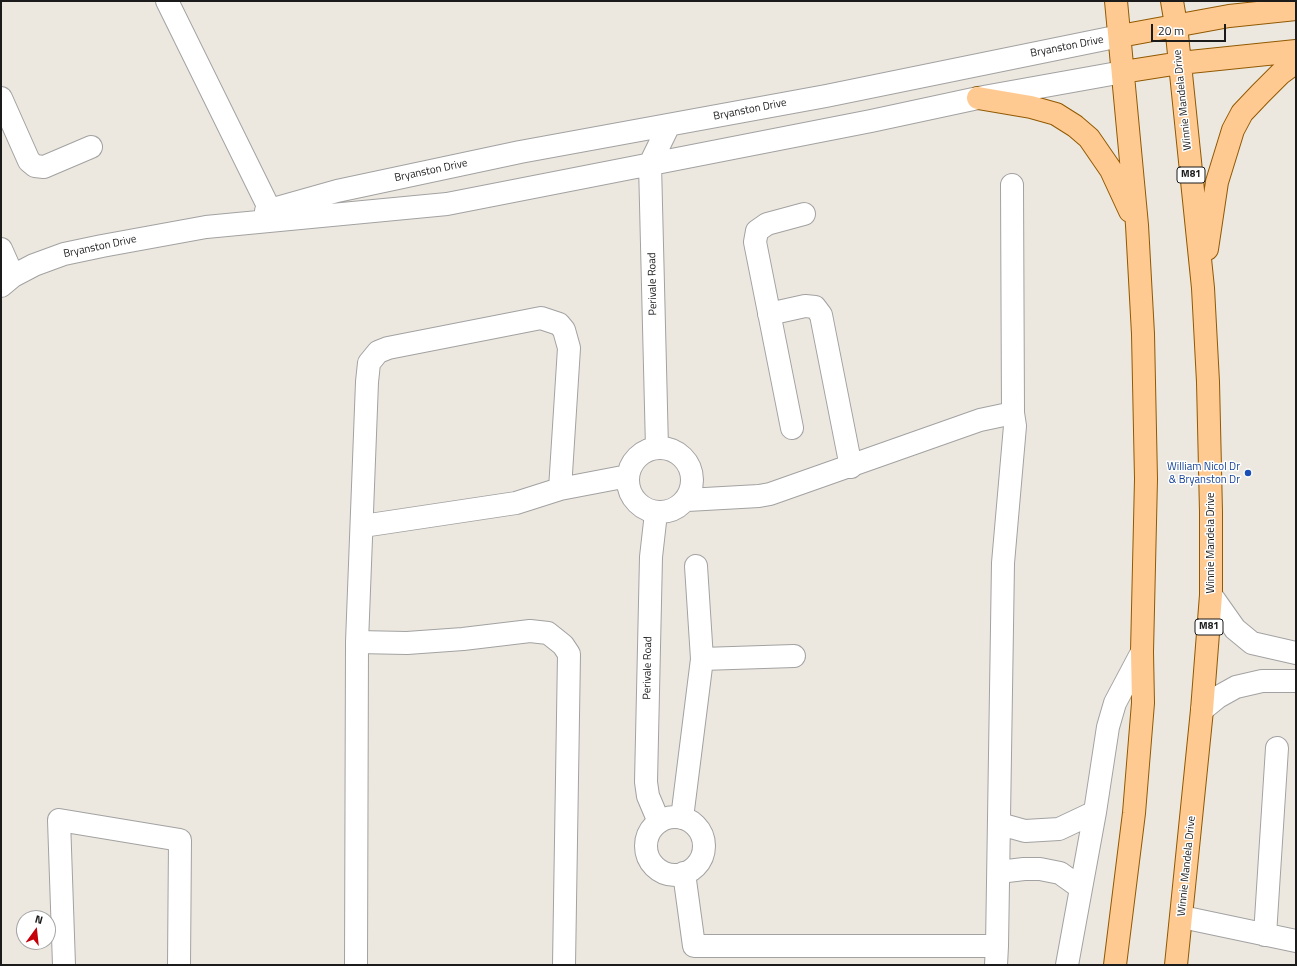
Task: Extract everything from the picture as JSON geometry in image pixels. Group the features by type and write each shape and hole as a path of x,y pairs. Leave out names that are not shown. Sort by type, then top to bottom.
{"main road":[{"path":"1115,965 1135,805 1143,703 1142,652 1146,479 1143,334 1137,225 1116,1"},
{"name":"Winnie Mandela Drive","path":"1172,1 1180,62 1203,288 1210,434 1211,595 1202,710 1176,965"},
{"path":"1279,1 1296,4"},
{"name":"Bryanston Drive","path":"1120,36 1229,16 1296,9"},
{"name":"Bryanston Drive","path":"1123,72 1180,62 1296,51"},
{"path":"1203,288 1217,182 1233,130 1242,114 1260,94 1280,74 1296,62"},
{"path":"978,98 1031,107 1056,114 1075,126 1089,138 1111,170 1137,225"}],"street":[{"path":"167,1 270,210"},
{"name":"Bryanston Drive","path":"7,281 34,265 64,254 206,227 337,191 520,152 833,94 1120,36"},
{"name":"Bryanston Drive","path":"206,227 447,204 978,98 1123,72"},
{"path":"2,101 29,161 35,166 44,167 91,147"},
{"name":"Perivale Road","path":"657,448 650,164 669,125"},
{"path":"684,873 694,946 997,956 1003,563 1015,426 1013,413 1012,185"},
{"path":"792,428 755,242 757,231 767,224 804,214"},
{"path":"1,249 7,281"},
{"path":"769,314 805,306 815,307 821,315 852,467"},
{"path":"356,965 357,642 367,382 370,363 378,352 388,348 541,318 559,324 564,330 569,348 560,489"},
{"path":"687,500 759,496 770,494 852,467 968,424 1013,413"},
{"path":"657,448 668,449 678,453 685,460 691,470 693,480 687,500 670,512 656,513 639,506 632,498 628,487 628,476 630,466 637,457 646,451 657,448"},
{"path":"362,526 516,503 560,489 628,476"},
{"name":"Perivale Road","path":"656,513 650,557 646,782 648,796 659,822"},
{"path":"682,818 702,659 696,566"},
{"path":"1211,595 1235,629 1252,643 1296,653"},
{"path":"357,642 406,643 463,639 530,631 548,633 562,645 569,654 564,965"},
{"path":"1067,965 1082,888 1108,727 1115,703 1142,652"},
{"path":"702,659 794,656"},
{"path":"1202,710 1218,697 1236,687 1262,681 1296,680"},
{"path":"1265,935 1276,748"},
{"path":"1000,824 1025,830 1059,829 1095,812"},
{"path":"672,817 682,818 691,822 698,828 704,845 703,854 692,869 684,873 666,873 657,868 651,860 647,852 646,842 649,833 659,822 672,817"},
{"path":"64,965 59,820 180,840 179,965"},
{"path":"999,872 1040,869 1060,873 1082,888"},
{"path":"1182,917 1296,941"}],"place":[{"name":"William Nicol Dr & Bryanston Dr","path":"1248,473"}]}
